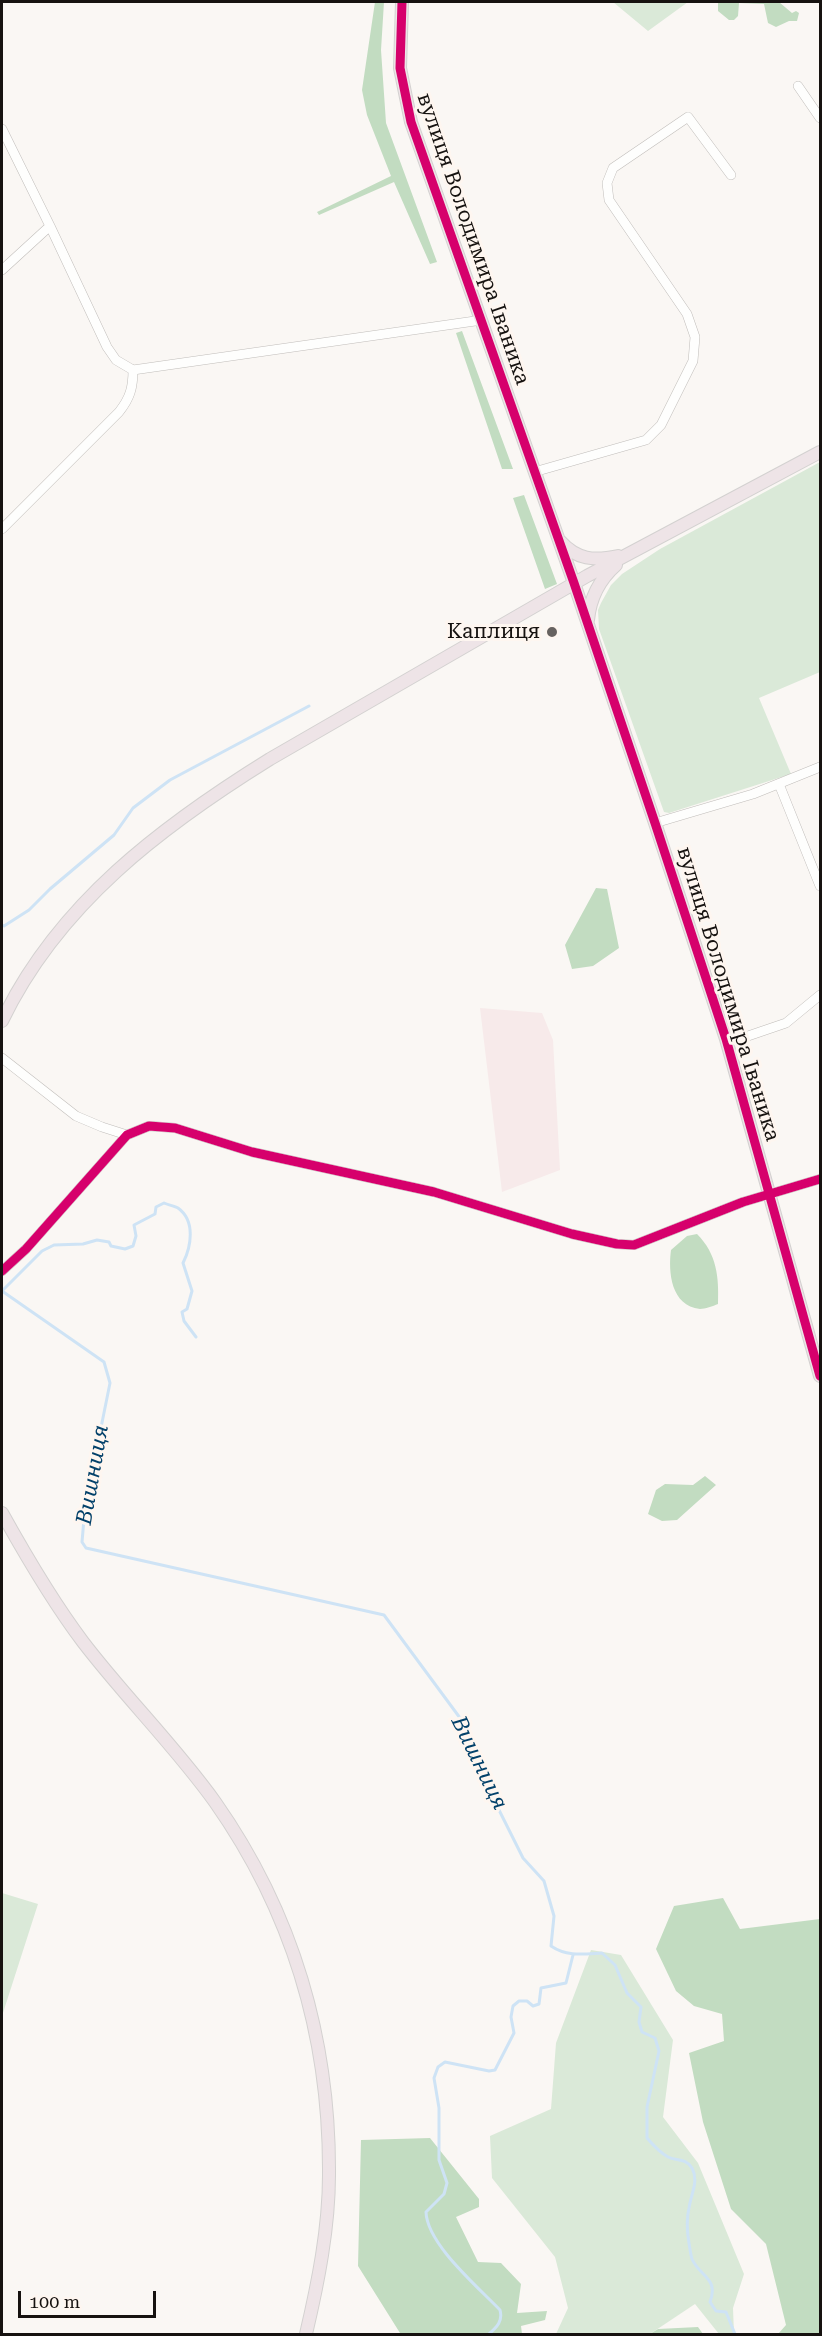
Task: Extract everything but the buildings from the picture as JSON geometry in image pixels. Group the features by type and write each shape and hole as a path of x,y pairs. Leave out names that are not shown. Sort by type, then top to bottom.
{"main road":[{"name":"вулиця Володимира Іваника","path":"402,2 400,68 405,98 419,147 574,583 726,1039 820,1376"},
{"path":"2,1021 33,967 88,898 118,869 174,823 224,788 574,583 820,452"},
{"path":"557,537 572,553 580,557 606,558 630,553"},
{"path":"588,624 593,597 602,580 630,553"},
{"path":"2,1514 38,1577 83,1642 170,1744 214,1802 252,1859 279,1914 295,1954 315,2024 323,2066 329,2175 325,2223 306,2334"}],"street":[{"path":"798,86 820,118"},
{"path":"534,472 646,440 655,433 690,369 696,343 687,314 616,210 606,191 608,176 614,168 688,117 731,175"},
{"path":"2,129 108,347 116,360 133,370 482,320"},
{"path":"2,270 50,226"},
{"path":"2,529 119,412 131,392 133,370"},
{"path":"655,823 779,784 820,767"},
{"path":"779,784 818,873 820,886"},
{"path":"726,1039 748,1036 786,1023 820,995"},
{"path":"2,1058 76,1116 127,1135"},
{"path":"2,1270 26,1249 127,1135 149,1126 175,1128 252,1152 434,1192 527,1221 617,1244 634,1245 654,1239 743,1202 820,1179"}],"shaded area":[{"path":"480,1008 542,1013 553,1040 560,1170 502,1192"}],"green space":[{"path":"375,2 384,2 381,50 386,123 437,262 430,264 394,182 319,215 317,212 391,176 367,115 362,90"},
{"path":"613,2 688,2 648,31"},
{"path":"718,2 779,2 792,13 796,11 799,13 797,21 789,21 776,27 768,23 764,4 739,3 738,16 734,20 729,20 718,11"},
{"path":"462,331 513,469 502,469 456,333"},
{"path":"820,462 820,672 759,698 791,774 669,813 664,812 599,629 598,610 601,603 611,585 622,574 660,549"},
{"path":"524,495 557,584 545,589 513,498"},
{"path":"596,888 607,889 619,948 593,966 572,969 565,945"},
{"path":"697,1234 713,1258 718,1284 718,1304 700,1309 690,1307 677,1295 670,1268 671,1250 687,1236"},
{"path":"705,1476 716,1485 677,1520 662,1521 648,1514 656,1490 665,1484 693,1485"},
{"path":"2,1893 38,1904 2,2016"},
{"path":"723,1898 740,1929 820,1919 820,2334 778,2334 786,2325 766,2244 731,2209 703,2122 689,2053 724,2041 722,2014 694,2006 676,1991 656,1949 674,1906"},
{"path":"591,1950 621,1955 673,2040 663,2117 698,2163 744,2274 733,2308 734,2334 719,2334 695,2304 650,2334 556,2334 568,2308 555,2257 492,2178 490,2136 551,2109 556,2043"},
{"path":"430,2138 479,2199 479,2207 456,2217 478,2262 501,2263 521,2284 517,2313 547,2311 545,2320 521,2326 522,2334 398,2334 400,2333 358,2266 361,2140"},
{"path":"698,2327 703,2334 650,2334 658,2329"}],"waterway":[{"path":"2,925 4,926 29,910 50,889 114,835 133,808 170,780 309,706"},
{"path":"2,1291 42,1251 54,1245 83,1244 97,1240 125,1249 133,1246 136,1236 134,1225 155,1214 156,1207 164,1203 184,1213 190,1227 190,1242 183,1263 192,1291 187,1309 182,1312 184,1321 196,1337"},
{"name":"Вишниця","path":"2,1291 104,1362 110,1383 85,1507 82,1542 86,1548 384,1615 463,1722 497,1806 523,1858 544,1881 554,1916 551,1946 569,1953 602,1953 615,1965 627,1993 641,2007 639,2022 642,2032 655,2038 659,2051 647,2107 647,2138 665,2155 684,2161 692,2168 695,2183 687,2222 691,2256 695,2265 710,2283 712,2288 710,2302 716,2311 726,2312 735,2334"},
{"name":"Вишниця","path":"489,2334 499,2324 500,2310 444,2251 435,2238 426,2212 444,2194 447,2183 439,2160 439,2108 434,2078 438,2067 445,2062 489,2071 495,2070 514,2033 511,2017 513,2006 519,2001 527,2001 533,2006 539,2004 541,1988 566,1983 573,1955"}],"cycle path":[{"path":"402,2 400,68 411,122 574,583 726,1039 820,1376"},
{"path":"2,1271 26,1249 127,1135 149,1126 175,1128 252,1152 434,1192 572,1234 617,1244 634,1245 743,1202 820,1179"}],"place":[{"name":"Каплиця","path":"552,632"}]}
